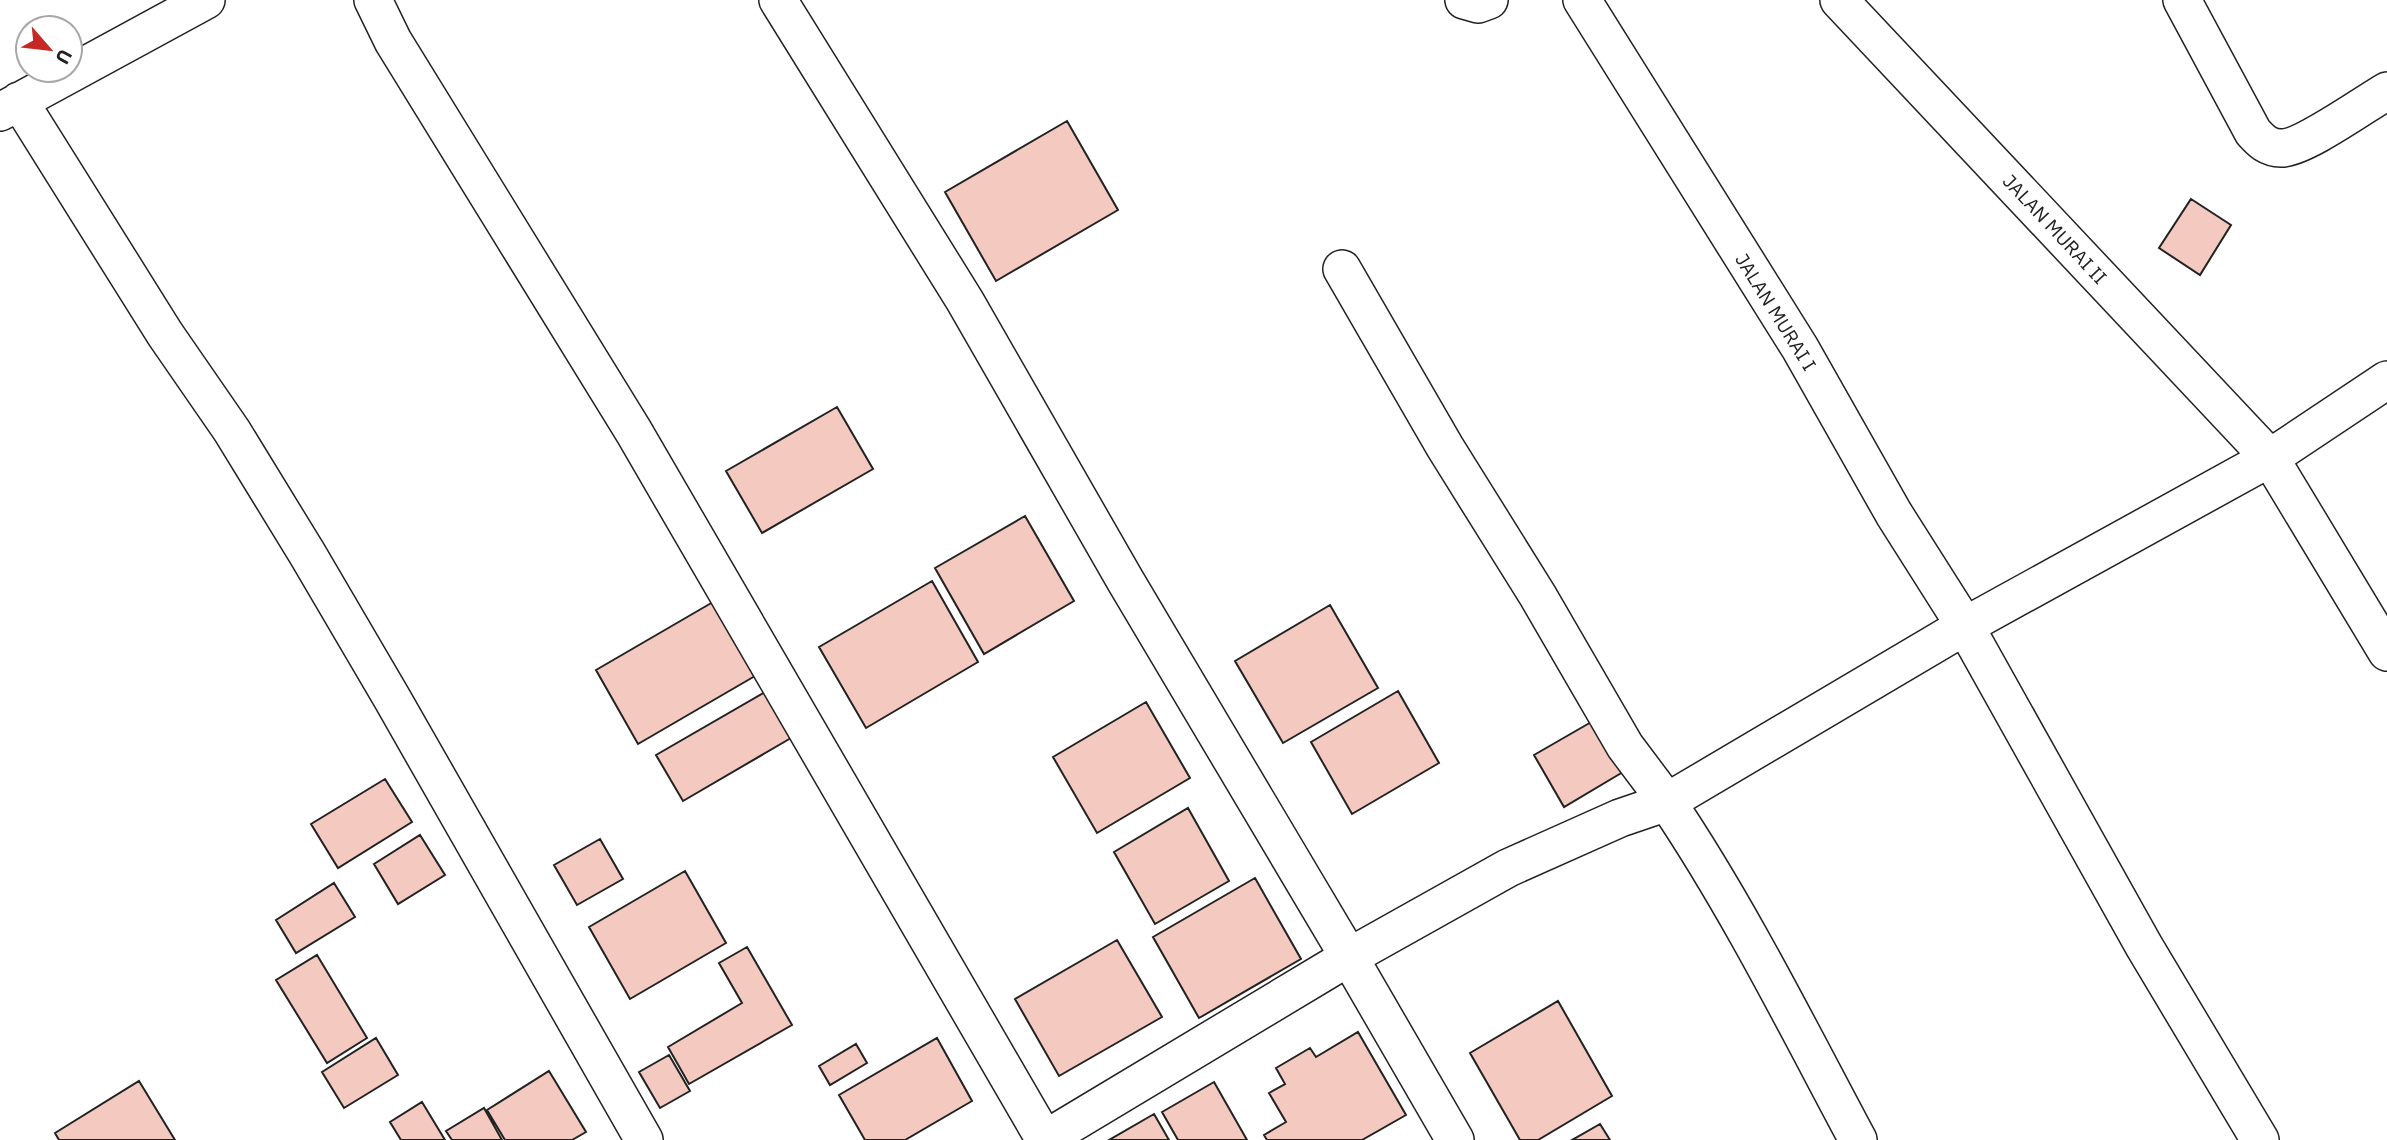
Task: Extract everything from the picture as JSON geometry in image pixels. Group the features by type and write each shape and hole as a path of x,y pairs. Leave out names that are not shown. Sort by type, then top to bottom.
{"street":[{"path":"206,0 9,106 232,431 393,700 645,1140"},
{"path":"373,0 393,41 634,432 1044,1140 1349,957 1508,868 1620,818 1667,802 1965,626 2270,458 2387,380"},
{"path":"778,0 965,301 1131,592 1455,1140"},
{"path":"1464,0 1479,4 1489,0"},
{"name":"JALAN MURAI I","path":"1582,0 1800,348 1894,514 1965,626 2144,946 2260,1140"},
{"name":"JALAN MURAI II","path":"1839,0 2270,458 2387,652"},
{"path":"2182,0 2253,132 2267,145 2283,149 2302,142 2387,90"},
{"path":"1342,270 1625,746 1667,802 1748,937 1858,1140"}],"building":[{"path":"1067,121 1118,210 996,281 945,192"},
{"path":"2191,199 2231,225 2200,275 2159,248"},
{"path":"837,407 873,469 762,533 726,471"},
{"path":"1025,516 1074,601 984,654 935,568"},
{"path":"932,581 978,662 866,728 819,647"},
{"path":"713,602 755,676 638,744 596,670"},
{"path":"1330,605 1378,688 1283,743 1235,661"},
{"path":"1398,691 1439,763 1352,814 1311,742"},
{"path":"765,692 791,738 683,801 656,755"},
{"path":"1146,702 1190,778 1097,833 1053,757"},
{"path":"1593,721 1623,772 1564,807 1534,755"},
{"path":"385,779 412,822 338,868 311,824"},
{"path":"1188,808 1229,881 1155,924 1114,852"},
{"path":"420,835 445,875 398,904 374,864"},
{"path":"600,839 623,879 577,905 554,865"},
{"path":"685,871 726,943 630,999 589,927"},
{"path":"1255,878 1301,959 1199,1018 1153,937"},
{"path":"334,883 355,917 296,953 276,920"},
{"path":"1117,940 1162,1017 1059,1076 1015,999"},
{"path":"747,947 792,1025 689,1084 668,1047 742,1003 719,963"},
{"path":"317,955 367,1038 327,1063 276,980"},
{"path":"1558,1001 1612,1096 1538,1140 1520,1140 1470,1053"},
{"path":"1358,1032 1406,1115 1362,1140 1267,1140 1264,1135 1286,1122 1269,1093 1285,1084 1276,1068 1310,1048 1316,1057"},
{"path":"376,1038 398,1075 344,1108 322,1072"},
{"path":"937,1038 972,1101 905,1140 865,1140 839,1095"},
{"path":"856,1044 867,1063 830,1085 819,1066"},
{"path":"669,1055 690,1091 660,1108 639,1072"},
{"path":"549,1071 586,1132 572,1140 505,1140 487,1110"},
{"path":"139,1081 175,1140 59,1140 55,1133"},
{"path":"1214,1082 1247,1140 1178,1140 1162,1112"},
{"path":"422,1102 445,1140 401,1140 390,1122"},
{"path":"484,1108 502,1140 452,1140 446,1131"},
{"path":"1154,1114 1169,1140 1109,1140"},
{"path":"1600,1124 1610,1140 1572,1140"}]}
